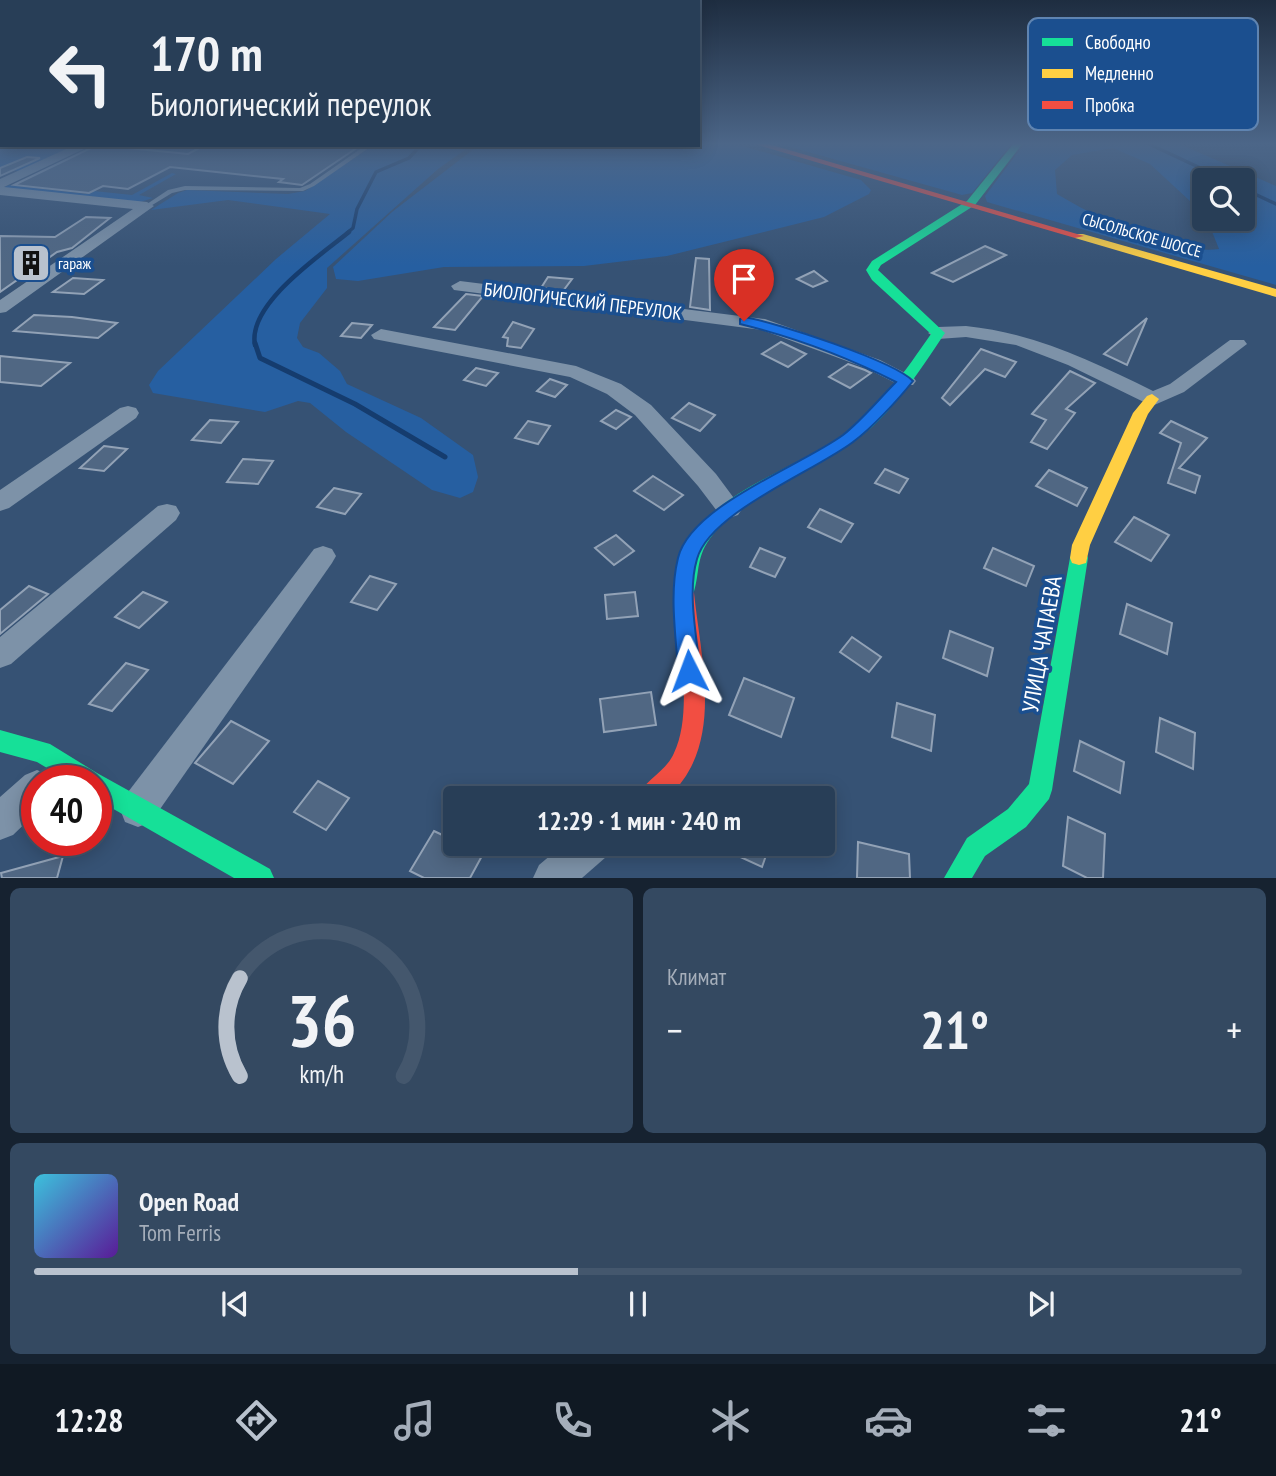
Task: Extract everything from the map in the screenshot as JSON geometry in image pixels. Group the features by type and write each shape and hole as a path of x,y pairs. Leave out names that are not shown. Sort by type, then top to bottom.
{"main road":[{"name":"СЫСОЛЬСКОЕ ШОССЕ","path":"903,184 1276,293"},
{"path":"663,786 671,779 688,751 692,726 684,588 688,556 705,529 729,509 849,438 906,381 938,333 876,277 872,270 876,263 971,203 986,184"},
{"name":"УЛИЦА ЧАПАЕВА","path":"957,877 976,847 1017,818 1040,790 1082,545 1141,413 1152,399"},
{"path":"0,741 42,752 50,765"},
{"path":"112,794 261,877"}],"street":[{"path":"0,191 147,206"},
{"path":"0,308 147,206"},
{"name":"БИОЛОГИЧЕСКИЙ ПЕРЕУЛОК","path":"460,286 765,325 873,364 906,381"},
{"path":"938,333 956,331 995,335 1038,346 1078,362 1152,399 1177,388 1237,344"},
{"path":"381,335 576,372 614,389 643,410 707,480 729,509"},
{"path":"0,502 128,413"},
{"path":"0,656 167,513"},
{"path":"138,809 323,556"},
{"path":"0,822 21,806"},
{"path":"552,877 578,856"}],"lane":[{"path":"147,206 170,191 186,188 301,190 313,184"}],"shaded area":[{"path":"152,184 158,184 139,195 153,198 137,203 0,189 9,185 87,194 94,191 132,195"},
{"path":"316,184 421,184 327,268 327,288 300,323 297,338 303,347 319,353 340,371 347,384 421,418 473,455 478,477 473,492 460,498 432,490 346,432 310,403 298,401 265,412 153,393 149,385 158,371 276,259 330,214 228,200 151,210 187,190 288,194 305,191"},
{"path":"428,184 865,184 871,190 869,194 824,217 667,256 584,266 444,267 358,281 336,279 333,267 392,212"},
{"path":"923,184 979,184 972,193 962,195"},
{"path":"994,184 1056,184 1057,194 1135,233 1179,246 1219,249 1212,231 1255,231 1255,184 1271,184 1276,186 1276,285 987,202 985,196"},
{"path":"1172,184 1192,184 1192,203"}],"building":[{"path":"138,184 128,189 103,186 89,193 14,185"},
{"path":"86,217 110,218 72,248 57,252 0,292 0,236 55,237"},
{"path":"985,246 1006,255 953,282 932,273"},
{"path":"696,258 709,259 710,310 690,307"},
{"path":"814,271 827,281 813,287 797,279"},
{"path":"548,277 572,279 563,291 541,288"},
{"path":"73,278 103,280 84,294 53,292"},
{"path":"466,294 483,296 455,330 434,327"},
{"path":"34,315 117,323 98,338 14,331"},
{"path":"1147,318 1127,365 1104,354"},
{"path":"513,322 534,329 521,348 507,346 508,338 503,337"},
{"path":"352,323 372,325 361,338 341,336"},
{"path":"781,342 806,354 788,367 762,354"},
{"path":"981,349 1016,362 1005,377 985,369 950,405 942,398"},
{"path":"0,356 70,363 41,386 0,382"},
{"path":"848,364 871,373 850,388 829,377"},
{"path":"476,368 498,373 486,386 464,380"},
{"path":"1070,371 1095,383 1066,409 1075,413 1047,449 1031,442 1046,420 1032,414"},
{"path":"550,379 567,385 555,397 537,391"},
{"path":"689,403 715,415 700,431 672,418"},
{"path":"616,410 631,417 616,429 601,421"},
{"path":"210,420 238,422 221,443 192,440"},
{"path":"528,421 550,426 538,444 515,438"},
{"path":"1171,421 1207,438 1179,468 1200,476 1195,493 1168,483 1181,443 1160,433"},
{"path":"104,446 127,449 104,471 80,468"},
{"path":"243,459 273,461 258,484 227,482"},
{"path":"885,469 908,479 899,493 875,483"},
{"path":"1049,470 1087,488 1077,506 1036,486"},
{"path":"653,476 683,495 664,510 634,491"},
{"path":"334,488 361,494 345,514 317,507"},
{"path":"820,509 853,524 841,542 808,527"},
{"path":"1134,517 1169,535 1151,561 1115,542"},
{"path":"616,535 634,551 614,565 595,548"},
{"path":"760,548 785,558 775,577 750,567"},
{"path":"993,548 1034,566 1026,586 984,568"},
{"path":"370,576 396,584 377,610 351,602"},
{"path":"29,586 48,594 0,634 0,610"},
{"path":"143,592 167,602 139,628 115,617"},
{"path":"635,592 638,616 607,619 605,595"},
{"path":"1127,604 1172,623 1167,654 1120,634"},
{"path":"950,631 993,648 987,676 943,658"},
{"path":"852,637 881,657 869,672 840,652"},
{"path":"126,663 148,670 112,711 89,704"},
{"path":"744,678 794,698 781,737 729,715"},
{"path":"651,692 656,725 604,732 600,699"},
{"path":"897,703 935,715 931,751 892,737"},
{"path":"1160,718 1195,733 1193,769 1156,752"},
{"path":"231,721 269,741 233,784 195,763"},
{"path":"1080,741 1124,762 1120,793 1074,771"},
{"path":"318,781 349,798 326,830 294,812"},
{"path":"1068,817 1105,834 1103,878 1087,878 1063,866"},
{"path":"434,831 443,835 443,856 482,856 470,878 424,878 410,871"},
{"path":"858,842 909,854 910,878 857,878"},
{"path":"63,856 57,878 2,878 1,873"},
{"path":"738,856 766,856 762,867"}],"waterway":[{"path":"347,233 353,228 357,209 370,184"},
{"path":"1255,194 1276,204"},
{"path":"255,343 256,329 274,297 305,267 349,232"},
{"path":"255,343 260,358 355,404 445,457"}],"traffic: fast":[{"path":"684,593 688,563 700,538 720,517 744,499 849,438 875,415 908,376 938,333 876,277 872,270 876,263 971,203 986,184"},
{"path":"957,878 976,847 1017,818 1040,790 1079,558"},
{"path":"0,741 42,752 63,765"},
{"path":"112,794 261,878"}],"traffic: slow":[{"path":"1079,236 1276,293"},
{"path":"1079,558 1081,545 1141,413 1152,399"}],"traffic: jam":[{"path":"898,184 1079,236"},
{"path":"662,786 685,757 693,721 684,593"}],"place":[{"name":"гараж","path":"31,263"}],"route":[{"path":"689,671 684,588 688,556 705,529 729,509 849,438 906,381 873,364 830,348 765,325 744,321"}]}
